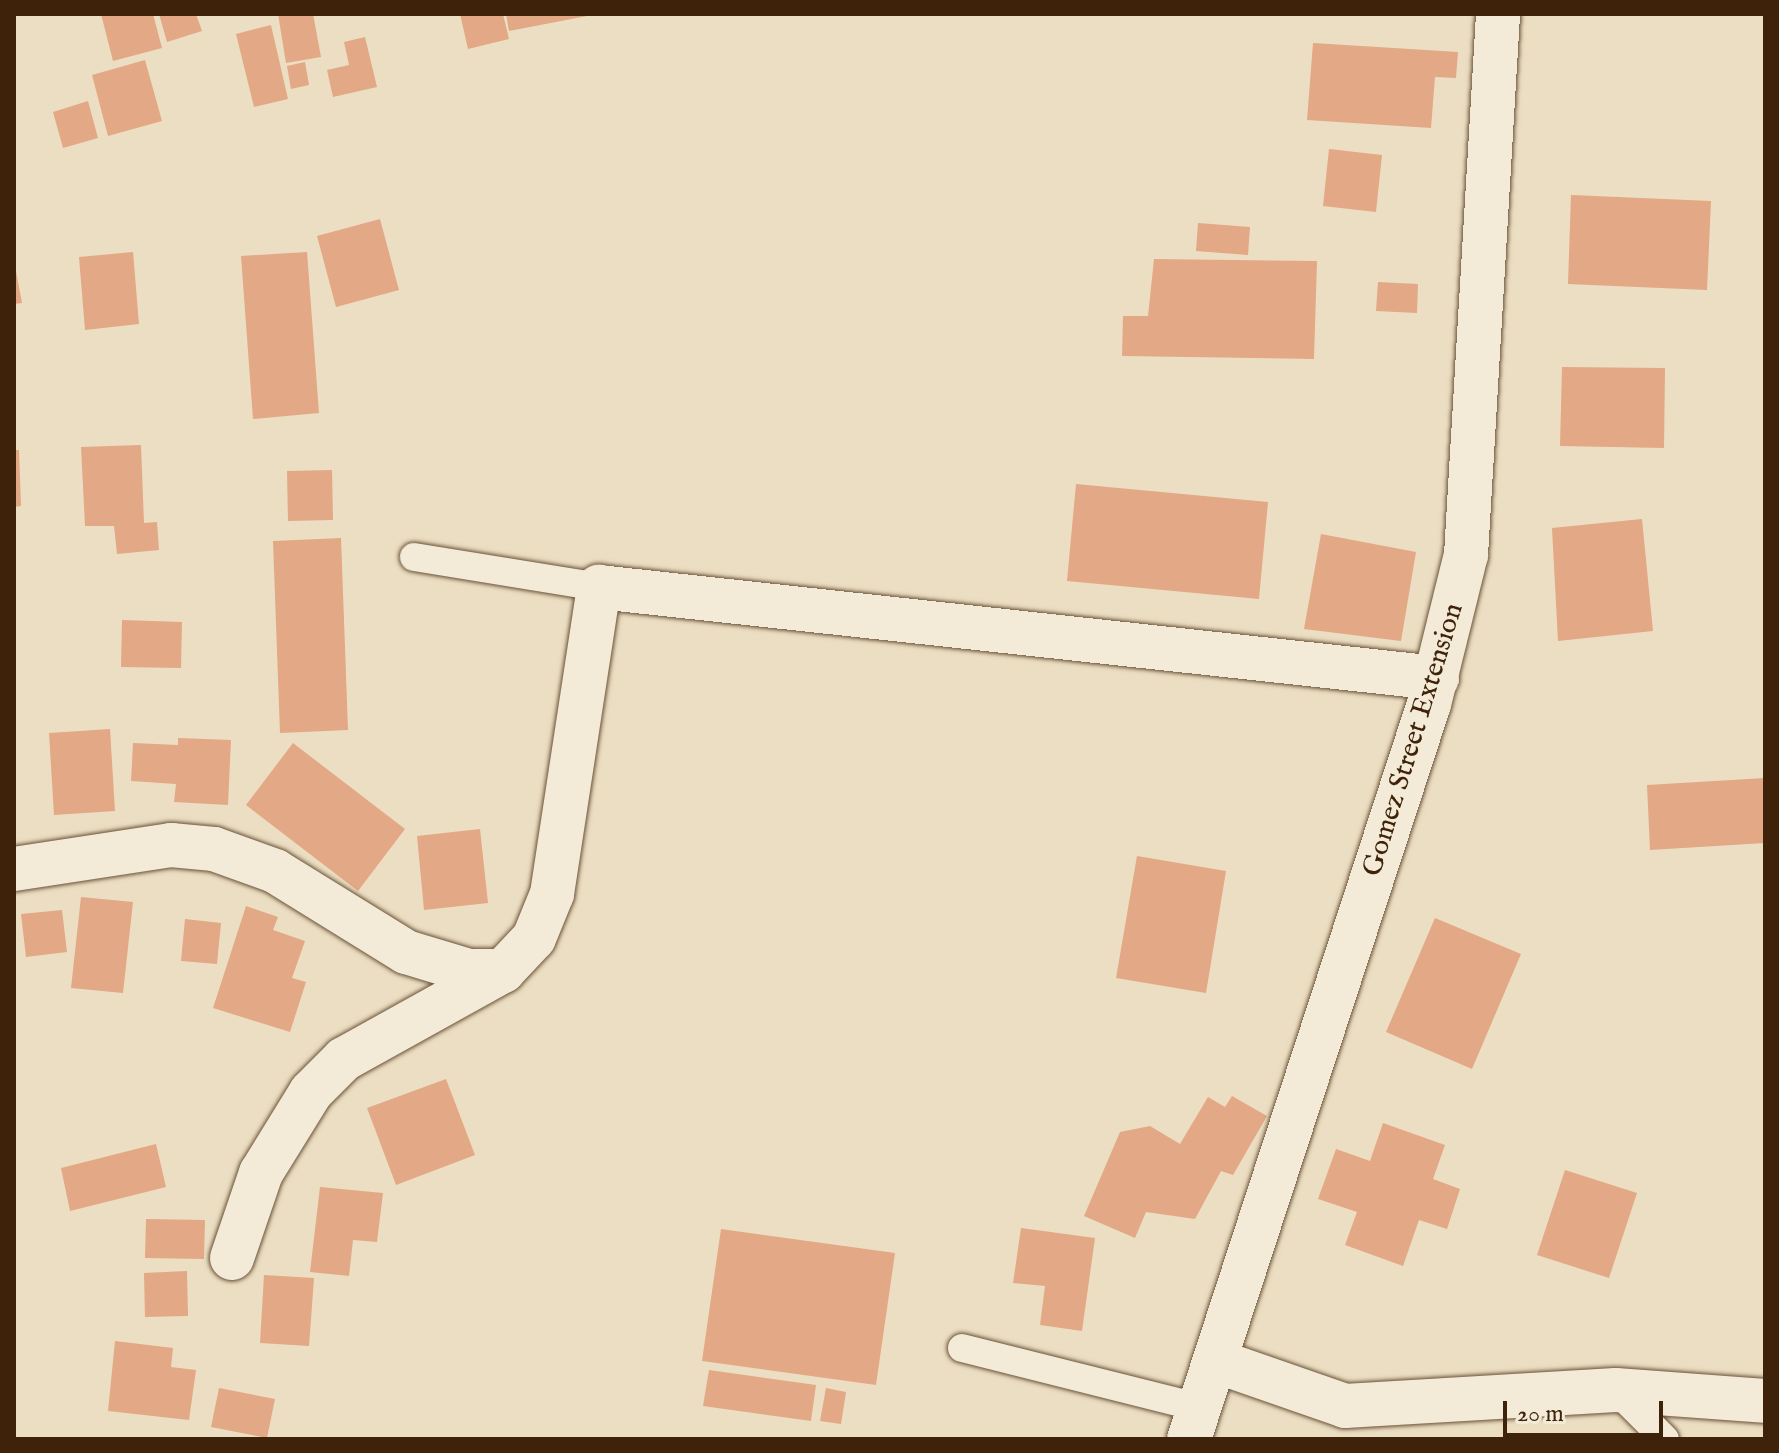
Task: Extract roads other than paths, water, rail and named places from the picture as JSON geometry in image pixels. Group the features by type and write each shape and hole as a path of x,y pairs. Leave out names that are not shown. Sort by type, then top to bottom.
{"street":[{"name":"Gomez Street Extension","path":"1195,1423 1437,678 1466,555 1498,14"},
{"path":"232,1258 261,1173 311,1092 344,1059 503,971 534,938 552,894 599,587 1437,678"},
{"path":"14,869 171,845 214,849 275,871 406,952 469,971 503,971"},
{"path":"1216,1361 1345,1406 1616,1390 1765,1401"}],"lane":[{"path":"414,557 599,587"},
{"path":"962,1348 1195,1423"},
{"path":"1616,1390 1665,1439"}]}
